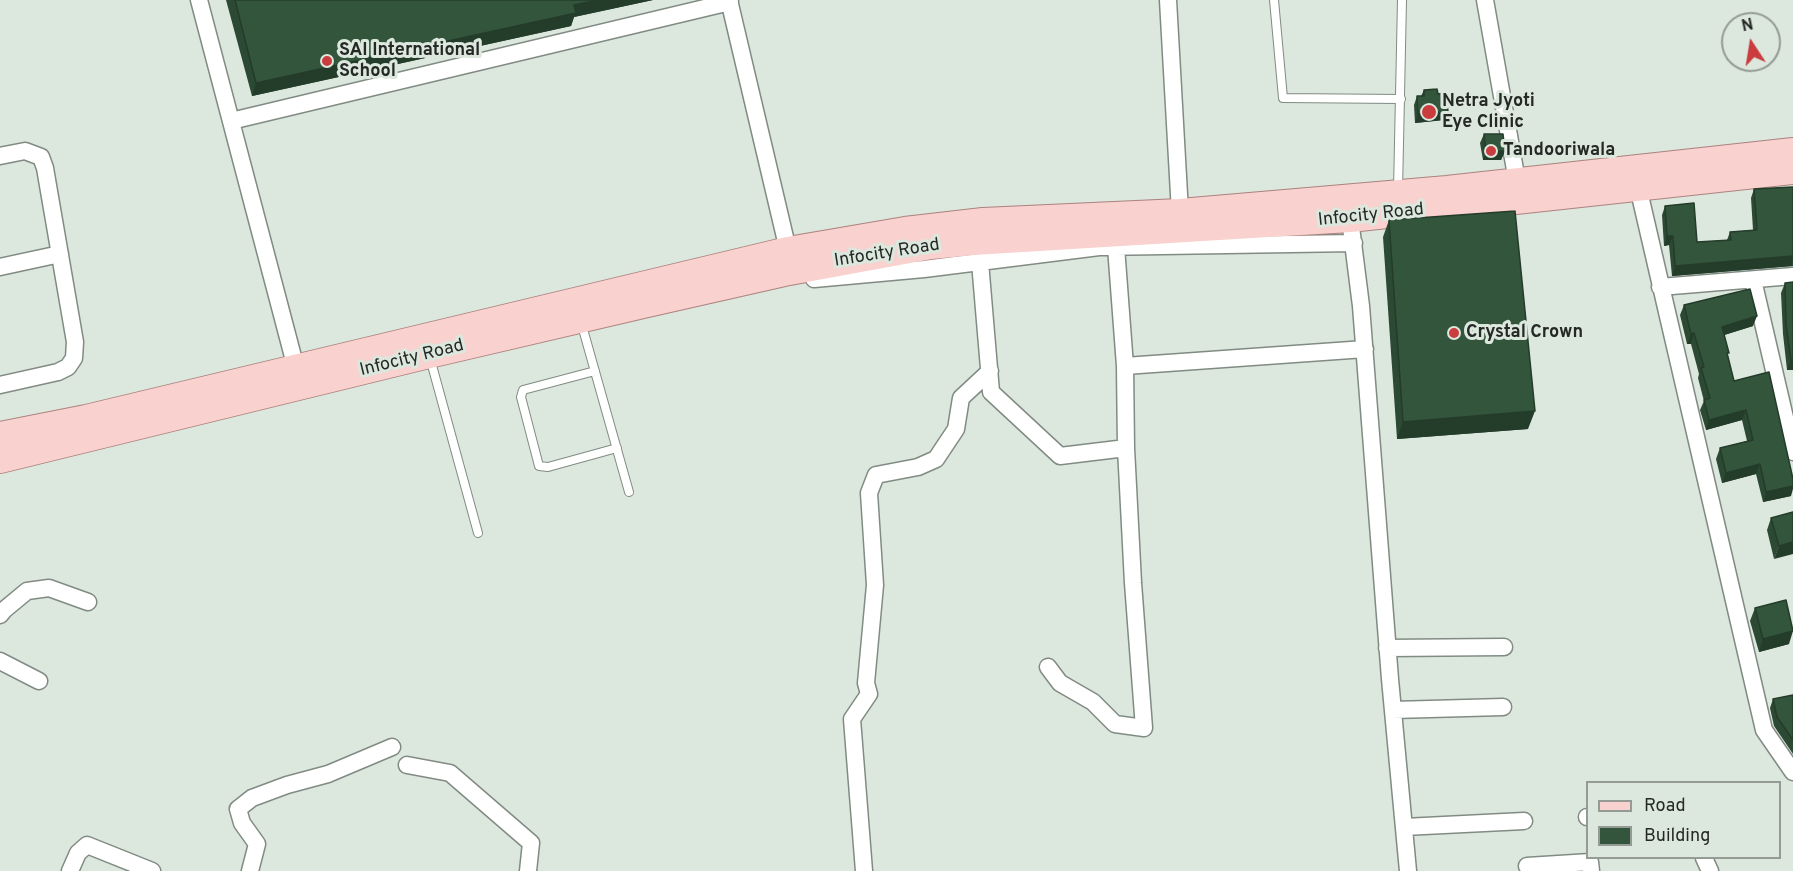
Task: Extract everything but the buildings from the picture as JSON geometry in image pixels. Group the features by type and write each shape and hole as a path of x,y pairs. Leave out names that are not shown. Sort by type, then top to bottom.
{"main road":[{"name":"Infocity Road","path":"0,460 181,406 296,368 645,294 786,261 973,242 1056,227 1180,212 1517,181 1793,151"},
{"name":"Infocity Road","path":"1056,227 1352,230 1793,171"},
{"name":"Infocity Road","path":"0,435 86,418 181,406 429,355 580,319 645,294"}],"street":[{"path":"199,0 296,368"},
{"path":"1168,0 1180,212"},
{"path":"1485,0 1517,181"},
{"path":"231,121 730,1 786,261 808,279 980,262 1099,247 1352,230 1365,349 1387,648 1408,871"},
{"path":"0,156 25,151 41,157 45,168 75,342 74,358 68,367 58,372 0,385"},
{"path":"1793,181 1639,192 1764,730 1793,772"},
{"path":"1048,667 1060,683 1094,702 1115,724 1144,728 1133,583 1126,448 1125,366 1116,247"},
{"path":"0,267 60,254"},
{"path":"980,262 992,392 1060,456 1126,448"},
{"path":"1660,287 1793,276"},
{"path":"1752,280 1793,452"},
{"path":"1125,366 1365,349"},
{"path":"864,871 852,719 869,694 866,683 876,585 869,493 876,475 918,467 936,459 956,429 961,398 990,371"},
{"path":"0,615 27,591 49,588 88,602"},
{"path":"1387,648 1504,647"},
{"path":"0,661 39,681"},
{"path":"1393,710 1503,707"},
{"path":"250,871 257,844 242,823 238,809 252,798 287,785 328,774 392,747"},
{"path":"407,765 450,773 531,843 528,871"},
{"path":"1404,827 1524,821"},
{"path":"70,871 78,853 87,845 152,871"},
{"path":"1527,866 1590,862 1591,871"}],"lane":[{"path":"1274,0 1283,98 1401,99"},
{"path":"1398,192 1402,0"},
{"path":"580,319 629,492"},
{"path":"429,355 478,533"},
{"path":"595,371 523,390 521,397 538,466 549,467 617,448"}],"place":[{"name":"SAI International School","path":"327,61"},
{"name":"Netra Jyoti Eye Clinic","path":"1429,112"},
{"name":"Tandooriwala","path":"1491,151"},
{"name":"Crystal Crown","path":"1454,333"}]}
